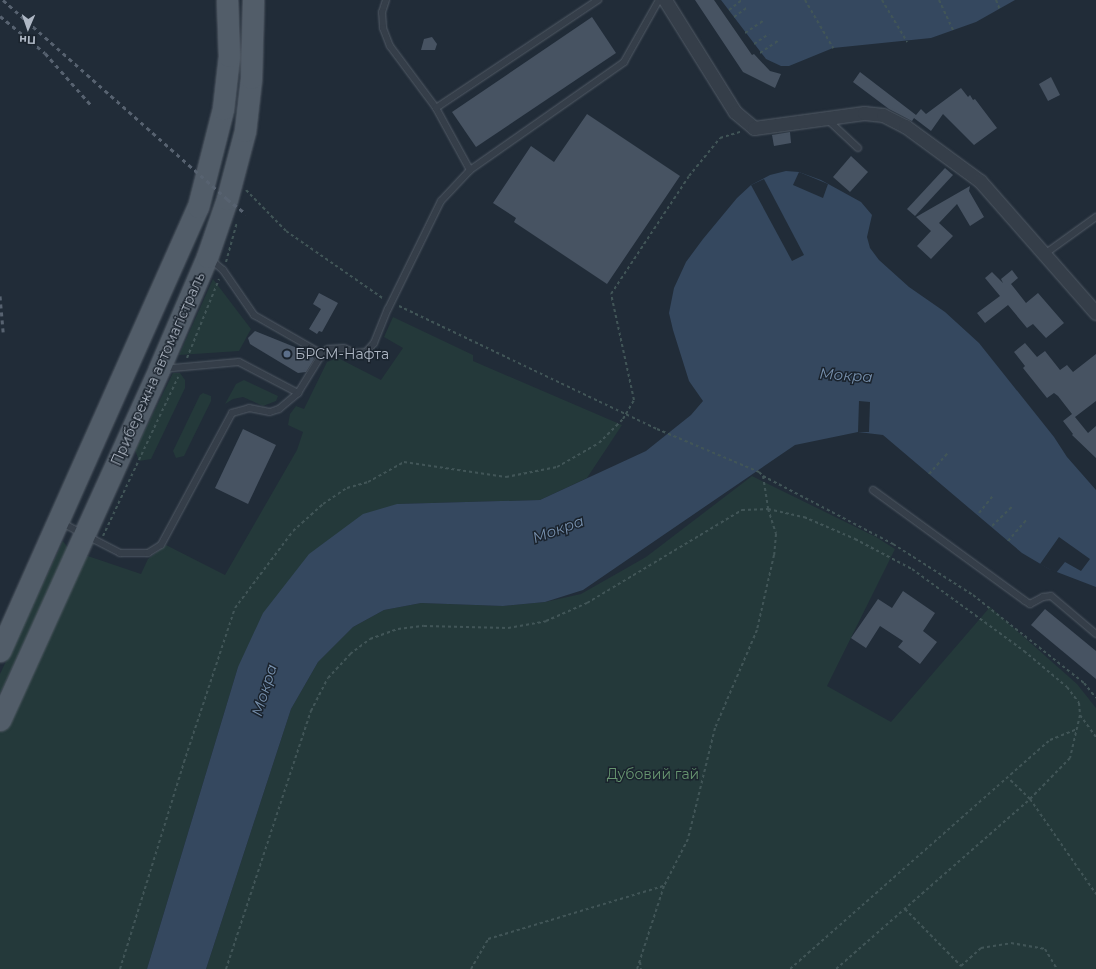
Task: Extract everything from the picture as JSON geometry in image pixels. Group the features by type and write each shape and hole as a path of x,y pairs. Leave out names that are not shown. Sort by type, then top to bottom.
{"main road":[{"name":"Прибережна автомагістраль","path":"0,650 49,540 71,496 188,234 202,194 224,109 229,56 227,0"},
{"name":"Прибережна автомагістраль","path":"0,720 159,369 207,257 227,199 245,131 252,78 253,0"},
{"path":"71,496 70,504 74,511 86,513 97,507"},
{"path":"49,540 62,535 71,538 76,546 76,552"}],"street":[{"path":"665,0 735,112 754,128 828,120 864,114 883,115 905,126 980,181 1046,253 1096,313"}],"lane":[{"path":"386,0 382,12 383,28 390,46 436,108 470,170"},
{"path":"436,108 598,0"},
{"path":"58,521 85,533 99,544 120,553 140,554 154,550 165,540 232,413 248,408 274,410 298,393 322,354 328,349 344,348 355,353 366,352 374,344 391,302 441,201 470,170 624,62 659,0"},
{"path":"828,120 858,148"},
{"path":"1046,253 1096,217"},
{"path":"207,257 223,270 254,315 322,354"},
{"path":"159,369 239,362 298,393"},
{"path":"873,490 1025,601 1030,604 1043,597 1051,596 1096,634"}],"path":[{"path":"729,10 742,0"},
{"path":"805,0 833,48"},
{"path":"882,0 907,42"},
{"path":"939,0 953,30"},
{"path":"996,0 1000,10"},
{"path":"734,17 748,7"},
{"path":"745,33 764,20"},
{"path":"754,44 769,34"},
{"path":"760,53 778,41"},
{"path":"120,969 184,762 235,608 293,531 324,504 347,488 368,482 404,462 506,477 556,467 599,443 626,414 634,400 611,294 689,176 720,138 754,128"},
{"path":"246,190 286,231 391,302 658,429 760,472 763,476 893,544 973,594 1084,683 1096,698"},
{"path":"929,474 949,452"},
{"path":"637,969 664,886 688,839 715,728 757,630 774,555 776,534 768,510 763,476"},
{"path":"979,513 992,497"},
{"path":"992,526 1014,505"},
{"path":"226,969 311,711 328,678 350,654 370,639 398,629 424,626 508,628 546,622 588,603 742,510 768,510 804,517 855,539 912,570 1024,650 1067,687 1079,703 1080,716 1070,758 1030,799 836,969"},
{"path":"1008,541 1026,520"},
{"path":"1080,716 1096,737"},
{"path":"790,969 1050,740 1076,729"},
{"path":"1008,778 1030,799 1096,894"},
{"path":"471,969 488,939 664,886"},
{"path":"904,909 961,966 981,948 1011,943 1045,949 1057,969"},
{"path":"639,962 641,969"}],"green space":[{"path":"213,279 251,329 239,351 179,355"},
{"path":"393,317 473,355 473,361 622,425 587,478 540,500 397,504 238,667 147,969 0,969 0,718 76,552 141,574 148,559 166,545 225,575 297,450 303,432 288,425 290,414 296,406 304,409 327,362 338,358 381,380 403,348 384,337"},
{"path":"173,373 180,373 185,380 185,388 151,459 139,461 135,450"},
{"path":"244,380 278,396 276,401 263,406 243,397 233,399 225,404 236,384"},
{"path":"203,393 211,396 211,401 184,456 176,458 173,451 200,395"},
{"name":"Дубовий гай","path":"752,476 876,537 895,549 827,686 891,722 990,607 1077,684 1096,708 1096,969 206,969 291,709 318,662 353,627 384,610 421,603 503,606 545,602 581,594 646,557"},
{"path":"63,541 68,548 0,694 0,674"}],"water":[{"path":"721,0 1015,0 976,22 931,38 833,48 789,66 781,66 766,59"},
{"name":"Мокра","path":"786,171 799,172 821,180 861,202 872,215 867,237 870,248 879,260 909,287 945,312 979,343 1054,437 1067,457 1096,490 1096,587 1049,569 1022,553 883,435 858,432 795,445 583,590 545,602 503,606 421,603 384,610 353,627 318,662 291,709 206,969 147,969 238,667 263,613 309,554 363,514 397,504 540,500 646,451 691,415 703,401 689,381 673,330 669,313 674,288 686,262 737,198 751,185 770,175"}],"pier":[{"path":"799,172 828,184 823,198 793,185"},
{"path":"764,179 804,255 792,261 751,185"},
{"path":"859,401 870,402 869,432 858,432"},
{"path":"1059,537 1090,559 1081,571 1065,562 1056,573 1040,564"}],"building":[{"path":"695,0 714,0 752,55 754,54 770,71 781,74 775,88 743,72"},
{"path":"592,17 616,53 476,147 452,112"},
{"path":"432,37 437,44 435,50 421,50 424,39"},
{"path":"860,72 916,115 921,109 926,114 961,88 968,97 970,95 973,100 975,99 997,128 974,145 943,114 931,131 914,118 912,121 889,109 853,82"},
{"path":"1051,77 1060,95 1048,101 1039,84"},
{"path":"587,114 680,176 607,284 514,222 516,218 493,203 531,146 554,162"},
{"path":"790,132 791,143 774,146 772,135"},
{"path":"851,156 868,172 850,192 833,177"},
{"path":"945,168 953,175 915,216 907,209"},
{"path":"970,186 969,191 984,217 970,226 957,204 939,223 953,236 931,259 917,246 931,231 916,217"},
{"path":"1012,270 1018,278 1011,284 1026,303 1038,293 1064,323 1046,338 1033,324 1027,328 1008,305 985,323 977,313 1000,296 985,278 992,272 1003,283 1001,279"},
{"path":"319,293 338,303 322,332 319,331 317,334 309,329 321,309 313,304"},
{"path":"255,331 312,354 314,359 306,372 298,373 250,344 248,338"},
{"path":"1025,343 1037,357 1045,351 1060,370 1067,365 1073,372 1096,354 1096,401 1075,417 1088,433 1096,426 1096,458 1072,435 1073,434 1063,421 1072,414 1058,396 1054,393 1047,398 1023,368 1025,366 1014,352"},
{"path":"243,429 276,445 248,504 215,488"},
{"path":"903,591 935,613 923,631 937,642 920,664 898,647 903,641 880,626 866,648 851,638 878,599 892,608"},
{"path":"1045,609 1096,651 1096,679 1031,625"}],"railway":[{"path":"3,0 227,199 246,214"},
{"path":"0,16 45,53 91,105"},
{"path":"0,296 3,332"}],"place":[{"name":"БРСМ-Нафта","path":"287,354"}]}
